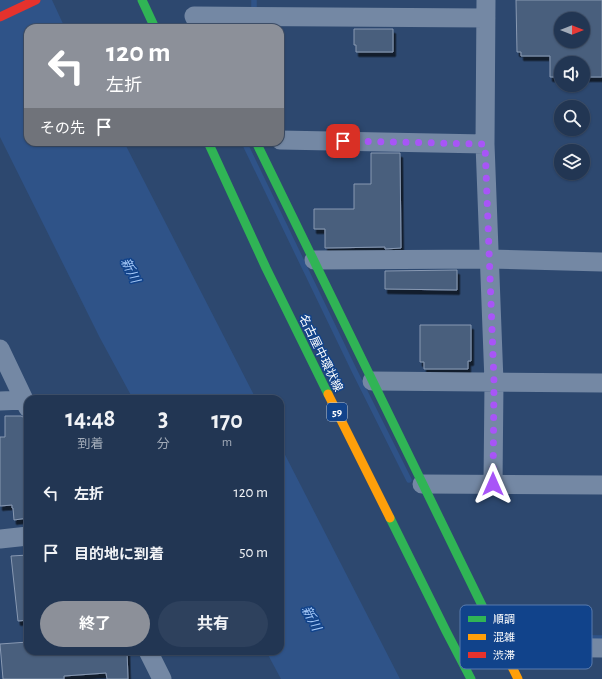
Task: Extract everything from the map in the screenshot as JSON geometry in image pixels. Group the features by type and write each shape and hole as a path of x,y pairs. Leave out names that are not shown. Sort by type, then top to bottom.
{"main road":[{"path":"0,17 36,0"},
{"path":"142,0 153,24"},
{"name":"名古屋中環状線","path":"210,146 266,268 460,658"},
{"path":"258,146 481,605"},
{"name":"名古屋中環状線","path":"466,669 471,679"},
{"path":"513,669 518,679"}],"street":[{"path":"198,24 194,16 486,9 485,144 494,382 493,484"},
{"path":"284,140 485,144"},
{"path":"314,260 489,259 602,262"},
{"path":"0,350 24,400"},
{"path":"372,381 602,383"},
{"path":"0,401 24,404"},
{"path":"422,484 602,485"},
{"path":"0,539 24,536"},
{"path":"592,648 602,648"},
{"path":"150,655 162,679"}],"water":[{"name":"新川","path":"0,0 52,0 63,24 24,24 24,146 126,146 254,395 131,395 100,338 0,137"},
{"name":"新川","path":"284,453 400,679 281,679 268,655 284,655"}],"building":[{"path":"516,0 602,0 602,77 590,77 590,56 554,56 554,77 550,77 550,56 521,56 521,52 517,52"},
{"path":"354,29 393,29 393,52 356,52 356,45 354,45"},
{"path":"371,153 400,153 401,248 325,248 325,229 314,229 314,209 354,209 354,184 371,184"},
{"path":"457,270 457,290 385,289 385,271"},
{"path":"420,325 471,325 471,361 468,361 468,369 424,369 424,362 420,362"},
{"path":"5,416 21,416 24,418 24,519 14,520 12,505 0,506 0,437 5,437"},
{"path":"24,555 24,620 18,621 11,556"},
{"path":"24,642 24,655 127,655 128,679 107,679 106,673 64,676 64,679 3,679 0,644"}],"waterway":[{"path":"254,0 254,9"},
{"path":"246,146 409,480"},
{"path":"592,638 602,638"}],"traffic: fast":[{"path":"142,0 153,24"},
{"path":"210,146 266,268 328,394"},
{"path":"258,146 482,605"},
{"path":"390,518 460,658"},
{"path":"466,669 471,679"}],"traffic: slow":[{"path":"328,394 390,518"},
{"path":"513,669 518,679"}],"traffic: jam":[{"path":"0,17 36,0"}],"route":[{"path":"343,141 485,144 494,382 493,484"}]}
